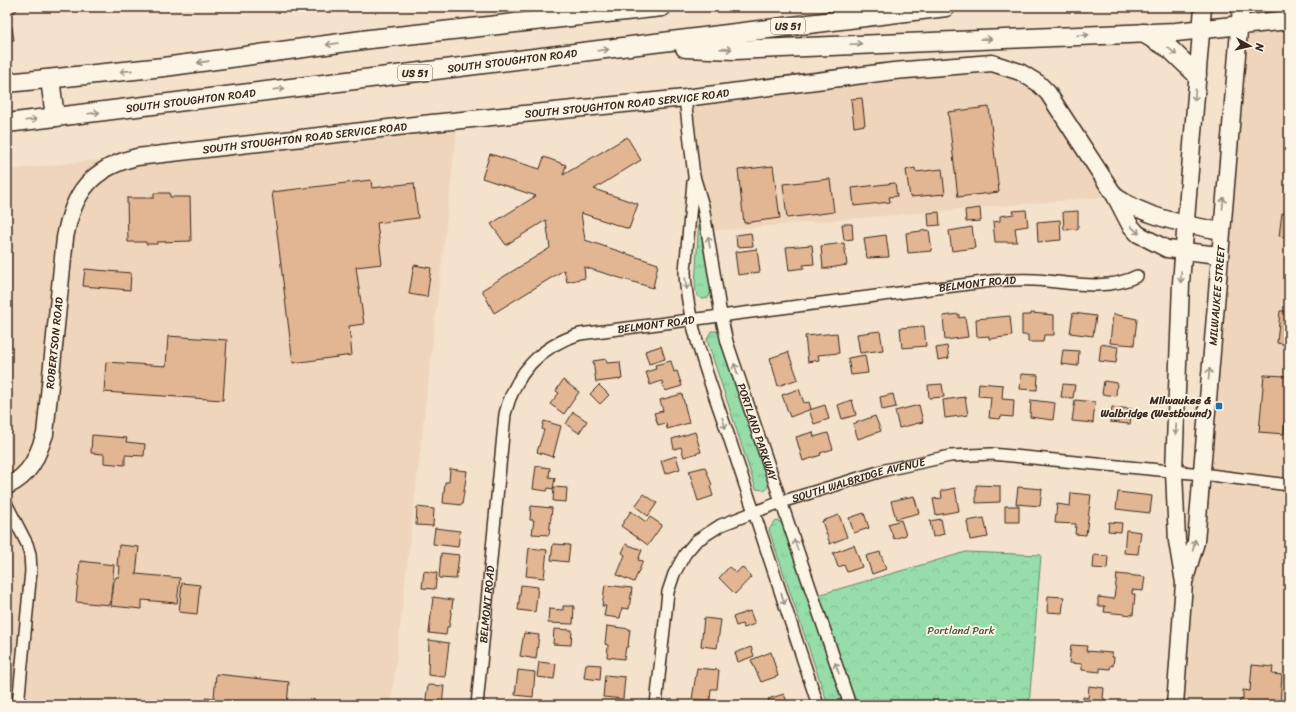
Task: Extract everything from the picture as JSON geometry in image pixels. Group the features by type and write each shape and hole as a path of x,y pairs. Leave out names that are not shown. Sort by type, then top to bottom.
{"main road":[{"path":"370,39 548,7"},
{"path":"7,83 164,67 370,39 662,7"},
{"name":"SOUTH STOUGHTON ROAD","path":"7,124 946,7"},
{"path":"631,46 735,50 1143,33 1201,28 1240,16 1289,20"},
{"path":"1143,33 1170,49 1197,75"},
{"path":"50,79 55,118"}],"street":[{"name":"MILWAUKEE STREET","path":"1184,583 1177,541 1174,471 1182,252 1203,7"},
{"name":"MILWAUKEE STREET","path":"1175,705 1184,583 1196,542 1240,16"},
{"name":"SOUTH STOUGHTON ROAD SERVICE ROAD","path":"83,188 104,169 123,160 137,157 416,125 685,98 894,71 992,63 1020,72 1038,83 1048,93 1115,196 1130,225 1138,234 1167,249 1219,256"},
{"name":"PORTLAND PARKWAY","path":"685,98 694,176 703,206 721,315 728,342 850,705"},
{"name":"PORTLAND PARKWAY","path":"694,176 685,271 685,283 692,320 753,512 818,705"},
{"name":"ROBERTSON ROAD","path":"7,486 17,482 34,463 45,434 65,238 69,215 83,188"},
{"name":"SOUTH STOUGHTON ROAD SERVICE ROAD","path":"1115,196 1129,206 1143,212 1184,224 1221,231"},
{"name":"BELMONT ROAD","path":"477,705 505,414 514,387 530,364 540,354 569,337 580,334 721,315 998,281 1034,280 1095,285 1116,284 1137,276"},
{"name":"SOUTH WALBRIDGE AVENUE","path":"656,705 666,603 670,582 685,554 696,541 721,525 781,502 885,470 950,456 991,454 1174,471 1289,485"},
{"path":"7,505 27,544 31,566 18,705"}],"shaded area":[{"path":"1289,20 1289,705 1175,705 1239,24"},
{"path":"992,63 1038,83 1115,196 699,232 685,98"},
{"path":"458,121 391,705 7,705 7,170"}],"green space":[{"path":"699,217 702,217 711,292 708,298 702,299 697,296 695,286"},
{"path":"711,331 716,331 720,334 770,482 766,490 756,489 707,340"},
{"path":"779,521 783,525 844,705 828,705 769,530 774,522"},
{"name":"Portland Park","path":"966,552 1041,555 1029,705 855,705 818,595"}],"building":[{"path":"7,7 19,7 14,13"},
{"path":"12,27 14,40 7,41 7,28"},
{"path":"862,98 865,125 854,127 851,99"},
{"path":"989,107 999,192 958,197 948,112"},
{"path":"627,137 641,160 594,189 638,204 629,229 581,213 585,240 658,264 653,288 584,267 585,278 567,282 564,270 494,313 482,290 550,248 546,220 506,245 491,224 536,196 482,178 490,154 540,169 544,157 566,165 563,175"},
{"path":"773,166 780,218 744,223 738,170"},
{"path":"915,168 916,172 942,169 945,194 910,197 906,170"},
{"path":"830,179 834,212 787,218 783,184"},
{"path":"371,180 372,188 414,183 418,218 377,223 382,264 356,267 364,324 349,326 352,355 293,363 272,192"},
{"path":"895,183 897,196 889,197 890,202 854,206 852,188"},
{"path":"154,193 170,193 170,197 190,197 191,241 157,242 157,244 146,244 146,242 128,242 127,198 154,198"},
{"path":"980,208 981,221 966,222 965,210"},
{"path":"1026,210 1028,226 1015,228 1017,242 995,242 993,222 1000,221 1000,216 1014,214 1013,211"},
{"path":"1078,211 1078,229 1064,230 1063,212"},
{"path":"939,212 940,225 929,226 928,213"},
{"path":"1282,213 1289,214 1289,238 1279,236"},
{"path":"1060,220 1061,240 1038,242 1037,222"},
{"path":"842,224 852,224 853,239 844,240"},
{"path":"972,227 975,248 952,251 949,231"},
{"path":"929,230 932,251 908,253 906,233"},
{"path":"751,233 753,246 737,247 736,235"},
{"path":"886,235 889,257 867,258 864,238"},
{"path":"844,243 847,265 823,269 821,246"},
{"path":"812,245 814,264 803,265 804,268 789,270 786,247"},
{"path":"757,249 760,272 738,275 735,252"},
{"path":"414,265 431,268 427,297 409,294"},
{"path":"85,269 131,273 130,290 83,286"},
{"path":"1280,311 1289,311 1289,345 1277,343"},
{"path":"1031,313 1054,315 1054,335 1044,335 1043,342 1028,342 1028,335 1022,335 1022,315 1031,315"},
{"path":"1073,313 1096,316 1093,336 1070,333"},
{"path":"959,314 959,318 965,317 968,337 945,340 943,316"},
{"path":"1113,314 1137,319 1134,345 1110,343"},
{"path":"1010,316 1012,336 989,339 989,336 977,337 976,319"},
{"path":"924,326 926,346 902,348 900,328"},
{"path":"880,331 883,350 860,353 857,334"},
{"path":"837,333 839,353 818,355 819,360 808,362 805,336"},
{"path":"168,336 227,340 223,400 104,392 106,362 166,366"},
{"path":"1101,344 1118,347 1116,363 1099,361"},
{"path":"661,346 665,359 649,364 645,351"},
{"path":"947,346 949,358 938,360 936,348"},
{"path":"1063,350 1079,351 1078,366 1061,364"},
{"path":"788,352 798,379 778,386 770,358"},
{"path":"865,355 868,373 851,375 848,358"},
{"path":"606,359 607,363 620,362 622,379 596,382 593,361"},
{"path":"671,361 674,372 677,371 682,386 665,391 662,381 650,385 646,372 656,369 655,365"},
{"path":"1021,374 1038,375 1037,390 1020,389"},
{"path":"1264,375 1288,376 1287,393 1289,394 1289,408 1286,408 1284,434 1259,432"},
{"path":"563,380 579,392 564,414 550,404 559,393 556,391"},
{"path":"1104,381 1117,383 1116,396 1102,394"},
{"path":"979,383 1003,385 1002,399 1014,400 1013,417 1001,416 1000,419 989,418 991,397 978,396"},
{"path":"942,384 944,397 929,398 928,385"},
{"path":"1063,384 1075,385 1073,398 1061,397"},
{"path":"599,385 609,395 600,404 590,394"},
{"path":"799,389 804,403 809,402 811,409 790,417 782,395"},
{"path":"682,394 689,423 667,429 666,423 658,425 654,413 663,411 660,400"},
{"path":"893,394 896,407 882,410 880,397"},
{"path":"965,397 968,415 945,418 943,400"},
{"path":"852,400 856,415 842,419 838,405"},
{"path":"1031,400 1055,403 1053,420 1030,417"},
{"path":"1075,400 1095,402 1093,423 1072,421"},
{"path":"825,405 829,419 814,424 809,410"},
{"path":"919,405 923,422 899,428 895,411"},
{"path":"1112,407 1132,409 1130,424 1110,422"},
{"path":"573,412 587,421 579,433 566,424"},
{"path":"875,416 881,431 858,439 853,424"},
{"path":"544,421 561,426 553,457 537,452 544,430 542,429"},
{"path":"695,432 701,452 684,457 681,447 674,449 672,439"},
{"path":"813,432 814,437 828,433 833,449 803,461 796,437"},
{"path":"92,435 127,438 126,442 145,444 144,456 125,455 125,465 104,463 104,454 91,453"},
{"path":"676,456 680,469 665,474 661,461"},
{"path":"536,466 550,468 549,477 555,478 553,489 548,488 547,491 533,489"},
{"path":"705,467 712,485 710,486 713,496 698,501 689,471"},
{"path":"450,469 467,471 462,505 443,503 445,482 449,482"},
{"path":"976,485 1000,486 1000,502 976,503"},
{"path":"554,487 567,488 566,502 553,501"},
{"path":"1018,487 1042,489 1040,506 1016,504"},
{"path":"955,488 959,511 936,515 933,499 942,498 941,491"},
{"path":"1118,492 1152,496 1150,513 1116,509"},
{"path":"1071,493 1091,495 1086,535 1075,534 1076,524 1055,523 1057,504 1070,506"},
{"path":"644,494 657,503 648,516 635,506"},
{"path":"914,496 919,513 896,519 891,501"},
{"path":"531,506 552,508 549,535 532,534 534,520 530,520"},
{"path":"1005,506 1019,506 1019,522 1005,522"},
{"path":"417,507 434,509 433,526 416,525"},
{"path":"631,511 646,522 650,517 662,525 648,545 621,526"},
{"path":"864,513 869,528 854,533 849,518"},
{"path":"839,515 847,537 830,544 822,521"},
{"path":"984,518 988,537 970,540 967,521"},
{"path":"941,519 944,534 933,537 930,521"},
{"path":"901,520 906,535 894,539 888,524"},
{"path":"1109,522 1122,523 1121,532 1108,531"},
{"path":"435,528 460,531 458,547 433,544"},
{"path":"1126,530 1141,532 1138,554 1124,553"},
{"path":"553,544 570,545 568,562 551,560"},
{"path":"626,544 642,550 638,560 643,561 634,582 617,575 625,555 622,553"},
{"path":"119,545 139,547 136,574 180,578 177,603 142,600 142,609 111,606 114,581 116,577 119,577 120,566 117,566"},
{"path":"854,545 862,567 847,572 844,565 838,567 833,553"},
{"path":"529,548 547,550 544,578 526,576"},
{"path":"880,552 886,569 872,574 866,556"},
{"path":"441,553 459,555 456,579 439,578"},
{"path":"1094,555 1108,556 1107,569 1093,568"},
{"path":"80,561 114,565 110,605 76,602"},
{"path":"729,567 736,573 742,567 751,577 735,594 719,578"},
{"path":"424,571 437,573 435,589 422,588"},
{"path":"1117,574 1145,577 1143,591 1132,590 1132,594 1135,594 1133,615 1104,612 1105,606 1098,606 1098,597 1114,599"},
{"path":"182,583 200,585 197,614 179,612"},
{"path":"521,585 538,587 535,612 518,610"},
{"path":"605,585 632,588 629,609 622,608 620,618 604,616 606,606 602,606"},
{"path":"1048,596 1064,597 1062,613 1047,612"},
{"path":"433,597 453,600 449,627 447,627 446,635 429,633"},
{"path":"563,606 574,606 573,624 548,623 549,609 563,610"},
{"path":"750,611 755,624 744,628 742,624 736,626 733,617"},
{"path":"704,618 721,620 717,648 701,646"},
{"path":"607,626 630,629 628,647 626,647 624,659 607,657 608,645 605,644"},
{"path":"554,629 572,630 571,645 553,644"},
{"path":"524,633 539,635 536,659 520,656"},
{"path":"429,640 449,643 445,677 428,675"},
{"path":"1071,645 1087,646 1086,651 1112,653 1112,657 1114,657 1113,666 1111,665 1110,669 1100,668 1100,672 1082,670 1082,664 1069,663"},
{"path":"751,647 754,656 738,662 735,653"},
{"path":"771,652 778,676 761,682 751,660"},
{"path":"539,662 556,664 554,679 537,677"},
{"path":"586,664 601,665 600,680 584,678"},
{"path":"1252,665 1273,667 1272,674 1282,675 1280,705 1239,705 1240,700 1243,700 1243,690 1250,691"},
{"path":"697,668 719,670 717,689 711,689 710,700 692,699"},
{"path":"518,670 535,672 533,697 515,695"},
{"path":"216,674 289,682 287,705 188,705 188,701 205,702 206,697 214,698"},
{"path":"605,675 625,677 623,699 603,697"},
{"path":"428,685 444,686 442,705 425,705"},
{"path":"1089,686 1104,688 1103,698 1105,699 1105,705 1083,705 1083,697 1088,698"},
{"path":"784,694 788,705 770,705 768,699"},
{"path":"583,703 600,704 600,705 582,705"}],"place":[{"name":"Milwaukee & Walbridge (Westbound)","path":"1219,406"}]}
